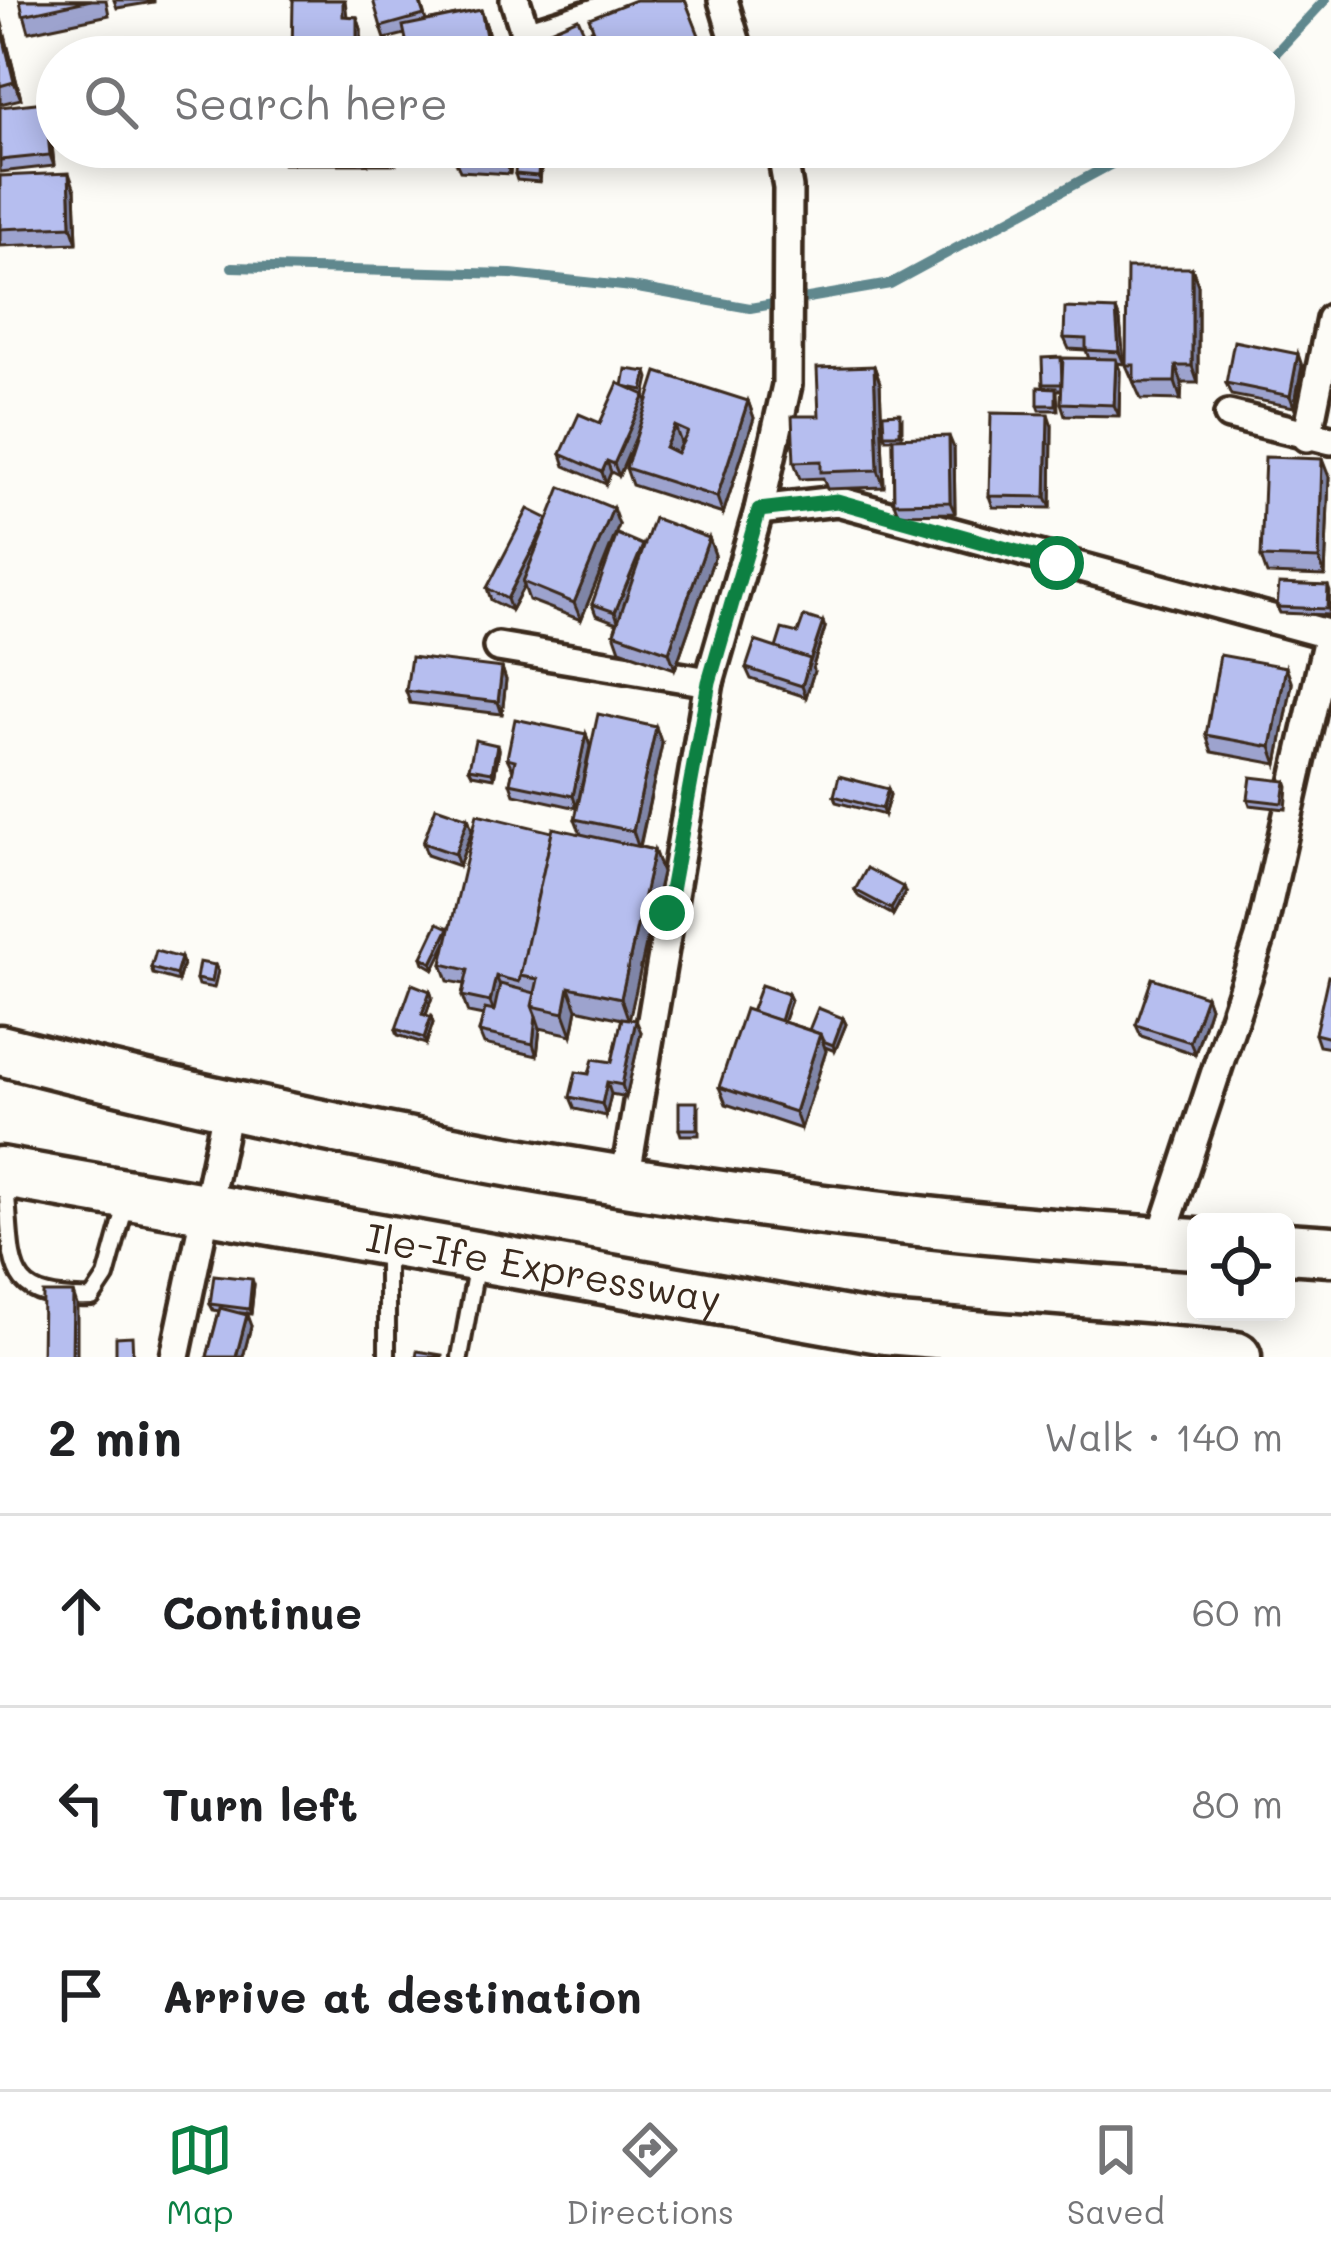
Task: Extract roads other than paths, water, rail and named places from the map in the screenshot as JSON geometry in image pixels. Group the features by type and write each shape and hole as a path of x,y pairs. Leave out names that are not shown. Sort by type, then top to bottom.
{"highway":[{"path":"0,1050 228,1106 625,1180 969,1227 1178,1243"},
{"name":"Ile-Ife Expressway","path":"3,1173 478,1259 885,1343 1236,1357"},
{"path":"1295,1249 1331,1251"}],"street":[{"path":"514,0 526,35 636,0"},
{"path":"723,0 734,36"},
{"path":"625,1180 709,682 759,510 787,386 785,168"},
{"path":"1229,416 1319,439 1331,319"},
{"path":"759,510 837,501 1330,635 1260,938 1178,1243"},
{"path":"498,647 709,682"},
{"path":"175,1357 202,1211 228,1106"}],"lane":[{"path":"3,1173 16,1276 30,1294 54,1299 92,1298 106,1277 129,1197"},
{"path":"386,1242 387,1357"},
{"path":"460,1357 478,1259"}],"waterway":[{"path":"1292,36 1325,0"},
{"path":"232,267 511,274 632,287 750,308 890,284 1104,168"}]}
